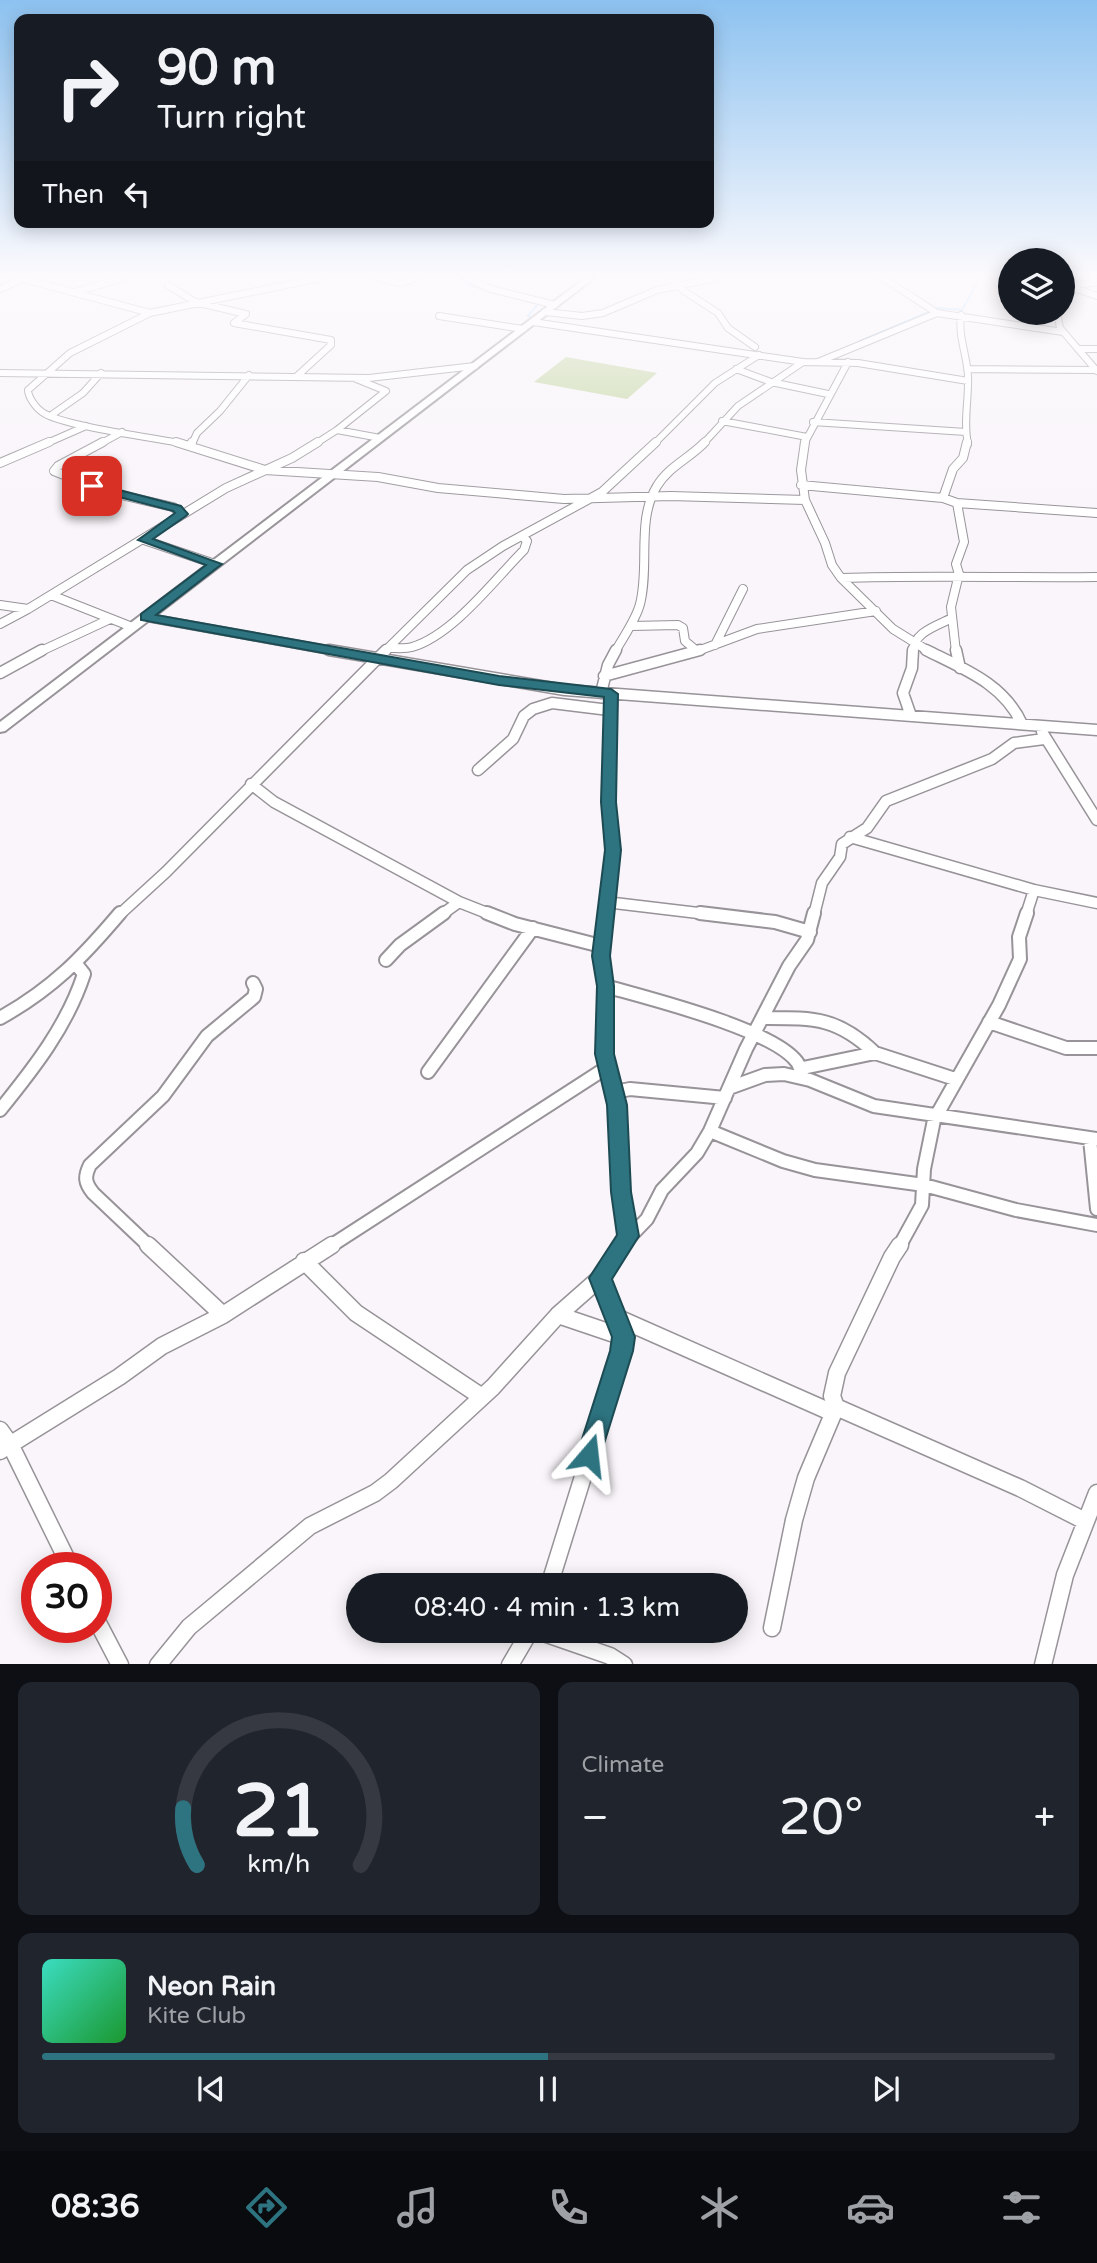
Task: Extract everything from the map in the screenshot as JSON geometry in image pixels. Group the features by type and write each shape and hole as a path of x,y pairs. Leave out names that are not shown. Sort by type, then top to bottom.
{"main road":[{"path":"0,728 488,356"}],"street":[{"path":"70,356 28,390 28,395 37,408 50,416 86,426 191,445 265,470 382,477 415,486 523,498 805,500"},
{"path":"296,377 319,356"},
{"path":"0,1018 31,1001 76,964 121,912 166,872 467,570 522,536 593,498 614,483 715,383 752,356"},
{"path":"776,356 814,363 848,362 968,381"},
{"path":"814,363 832,356"},
{"path":"943,498 953,469 967,452 968,381 964,356"},
{"path":"1084,356 1096,370"},
{"path":"628,1236 621,1192 615,1092 606,1068 606,986 601,946 613,850 608,802 609,710 604,676 640,605 646,557 645,531 651,497 667,472 696,452 722,421 771,382 803,362"},
{"path":"848,362 813,422 802,453 801,485 814,530 824,542 827,558 842,578 913,643 960,668 1010,700 1018,710 1022,724"},
{"path":"0,373 355,378 390,377 446,365 474,366"},
{"path":"736,369 771,382 828,394"},
{"path":"967,369 1096,370"},
{"path":"50,416 82,393 101,373"},
{"path":"191,445 197,433 220,411 250,375"},
{"path":"1,621 28,609 144,540 182,514 292,458 337,430 386,391 355,378"},
{"path":"722,421 807,437"},
{"path":"813,422 966,432"},
{"path":"0,463 86,426"},
{"path":"337,430 380,439"},
{"path":"122,432 58,466 54,471 104,491 173,507 182,514"},
{"path":"801,485 943,498 957,503 1097,513"},
{"path":"957,503 964,554 956,564 959,570 952,589 952,618 960,668"},
{"path":"390,648 408,648 421,643 463,611 524,550 527,541 522,536"},
{"path":"144,540 215,564"},
{"path":"842,578 930,575 957,578 1097,577"},
{"path":"715,645 743,589"},
{"path":"51,595 132,627"},
{"path":"0,605 28,609"},
{"path":"604,676 697,651 757,629 876,611"},
{"path":"145,617 521,684 606,693 1022,724 1042,732 1093,807 1097,820"},
{"path":"911,716 903,694 912,668 913,643 920,635 952,618"},
{"path":"0,673 69,636 110,619"},
{"path":"631,626 678,625 683,628 685,641 697,651"},
{"path":"478,770 513,739 524,716 533,709 552,703 609,710"},
{"path":"158,1664 190,1627 214,1605 310,1526 375,1493 482,1397 558,1315 600,1278 628,1236 646,1219 662,1190 697,1153 710,1131 789,966 810,932 822,883 840,857 842,844 867,828 886,801 992,760 1014,743 1042,732 1097,730"},
{"path":"251,784 274,802 458,902 533,928 601,946"},
{"path":"850,837 1034,890 1097,903"},
{"path":"772,1628 794,1520 806,1478 834,1410 833,1384 892,1257 922,1205 924,1169 936,1115 989,1023 1020,960 1019,937 1034,890"},
{"path":"386,960 400,945 458,902"},
{"path":"606,902 775,922 810,932"},
{"path":"428,1072 533,928"},
{"path":"0,1110 55,1038 67,1016 84,974 76,964"},
{"path":"223,1315 93,1193 86,1184 85,1175 106,1147 163,1096 207,1036 254,997 256,989 253,983"},
{"path":"606,986 755,1034 775,1043 803,1072 856,1101 891,1110 1094,1139 1097,1209"},
{"path":"764,1017 815,1018 836,1023 856,1033 875,1053 955,1079"},
{"path":"989,1023 1066,1048 1097,1048"},
{"path":"615,1092 630,1089 689,1097 727,1093 768,1074 803,1072 875,1053"},
{"path":"62,1552 3,1441 119,1377 162,1346 223,1315 606,1068"},
{"path":"710,1131 795,1165 924,1185 1016,1210 1097,1225"},
{"path":"304,1261 356,1313 482,1397"},
{"path":"553,1573 622,1351 623,1337 618,1318 600,1278"},
{"path":"558,1315 623,1337"},
{"path":"618,1318 1020,1488 1086,1521"},
{"path":"1043,1664 1065,1576 1097,1493"},
{"path":"109,1643 120,1664"},
{"path":"510,1664 523,1643"},
{"path":"573,1643 610,1656 624,1664"}],"green space":[{"path":"566,357 657,373 627,399 534,382"}],"route":[{"path":"92,486 177,509 182,514 144,540 215,564 145,617 499,681 611,694 608,802 613,850 601,956 606,986 606,1068 617,1105 621,1192 628,1236 600,1278 622,1328 623,1337 622,1351 589,1455"}]}
